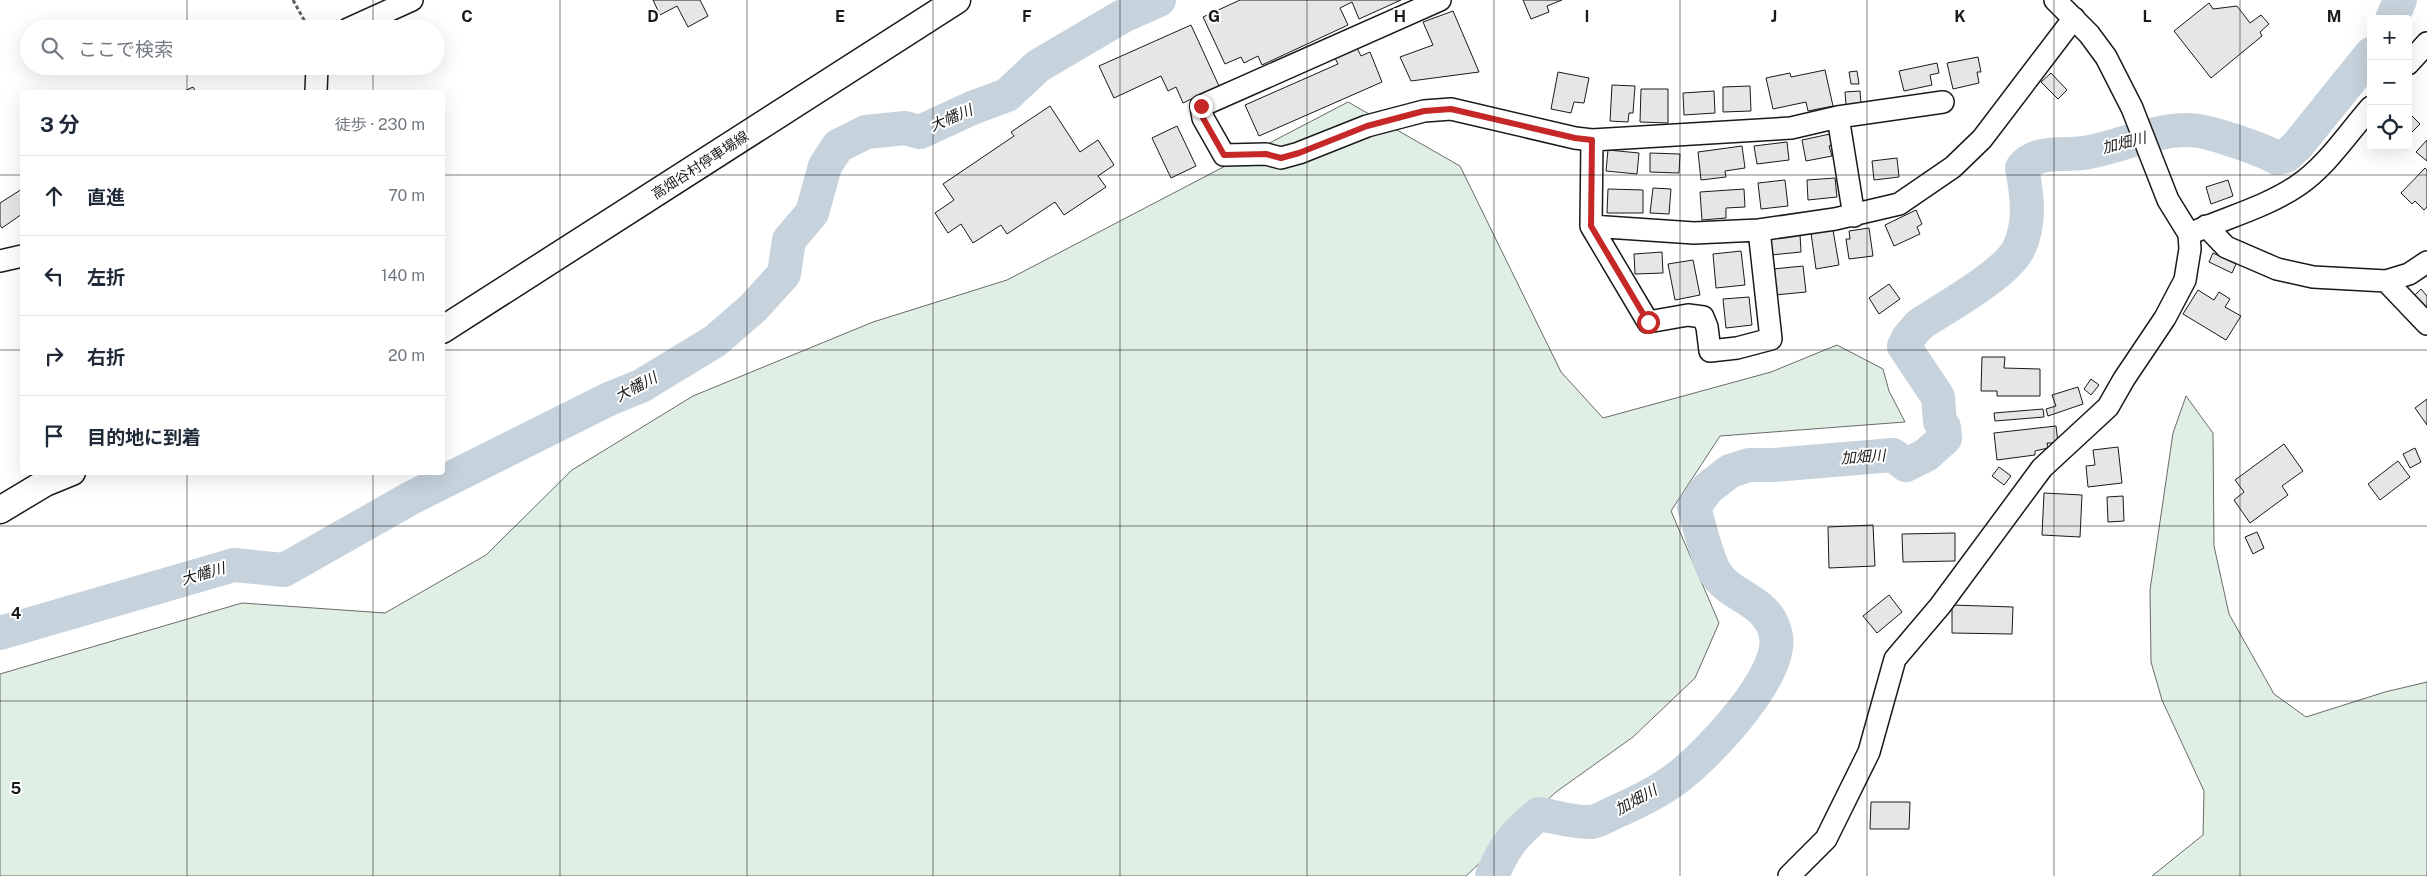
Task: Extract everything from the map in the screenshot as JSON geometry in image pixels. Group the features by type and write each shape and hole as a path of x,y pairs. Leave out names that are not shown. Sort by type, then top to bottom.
{"main road":[{"name":"高畑谷村停車場線","path":"445,328 942,3"},
{"path":"0,510 66,475"}],"street":[{"path":"368,20 412,0"},
{"path":"1440,0 1201,106 1203,118 1224,155 1266,154 1281,158 1299,153 1367,126 1424,111 1451,109 1575,138 1592,140 1791,128 1838,117 1942,102"},
{"path":"2055,0 2074,18 2106,57 2132,108 2152,164 2168,200 2198,230 2226,246 2277,269 2313,277 2386,281 2409,274 2427,262"},
{"path":"1591,226 1694,233 1759,230 1854,216 1899,204 1953,167 1982,139 2074,18"},
{"path":"2412,60 2427,43"},
{"path":"316,90 317,75"},
{"path":"1789,876 1826,839 1869,752 1895,659 1940,606 2042,468 2108,407 2177,297 2185,280 2190,249 2198,230 2281,196 2298,185 2324,161 2367,112"},
{"path":"1838,117 1854,216"},
{"path":"1592,140 1591,226 1648,322 1688,315 1703,317 1710,352 1737,348 1771,339 1759,230"},
{"path":"0,261 20,256"},
{"path":"2386,281 2427,324"}],"path":[{"path":"293,0 304,20"}],"green space":[{"path":"1348,102 1460,166 1561,372 1603,418 1771,372 1837,345 1883,369 1889,391 1905,422 1720,436 1671,511 1719,623 1695,678 1633,737 1556,792 1466,876 0,876 0,674 242,603 385,613 486,555 572,470 693,396 873,322 1007,280"},
{"path":"2186,396 2213,433 2214,546 2229,614 2274,694 2306,717 2385,692 2427,682 2427,876 2152,876 2203,835 2204,791 2162,700 2151,662 2150,590 2173,433"}],"building":[{"path":"653,0 700,0 708,16 688,27 677,6 660,15"},
{"path":"1240,0 1401,0 1359,19 1352,2 1340,8 1348,25 1262,65 1258,56 1244,63 1241,57 1225,64 1203,17"},
{"path":"1523,0 1562,0 1547,6 1549,12 1531,19"},
{"path":"2209,3 2213,9 2237,6 2250,23 2261,15 2269,24 2260,32 2262,36 2211,78 2174,31"},
{"path":"1453,11 1479,72 1411,81 1400,57 1433,45 1423,22"},
{"path":"1191,25 1219,86 1183,103 1176,87 1168,91 1161,76 1114,98 1099,66"},
{"path":"1357,48 1361,56 1370,52 1382,82 1259,136 1245,105 1338,64 1335,58"},
{"path":"1978,57 1981,72 1977,72 1979,83 1953,89 1947,63"},
{"path":"1937,63 1939,73 1930,75 1932,85 1904,91 1899,71"},
{"path":"1825,70 1833,106 1808,111 1806,102 1773,109 1766,78 1790,73 1791,77"},
{"path":"1857,71 1859,84 1851,84 1849,72"},
{"path":"1558,72 1589,78 1584,103 1574,102 1571,113 1551,109"},
{"path":"2051,73 2067,90 2058,99 2041,82"},
{"path":"1612,85 1635,86 1633,113 1629,113 1628,122 1610,121"},
{"path":"1750,86 1751,111 1723,112 1723,87"},
{"path":"1641,89 1668,89 1668,123 1640,122"},
{"path":"1714,91 1715,113 1684,115 1683,93"},
{"path":"1860,91 1861,104 1846,105 1845,92"},
{"path":"1050,106 1080,152 1098,140 1114,165 1098,176 1106,187 1064,215 1055,202 1007,234 1001,225 973,243 961,224 948,233 935,213 954,200 943,184 1014,136 1011,132"},
{"path":"2412,116 2420,124 2412,132"},
{"path":"1177,126 1196,166 1171,178 1152,138"},
{"path":"1830,134 1833,145 1829,146 1832,156 1806,161 1802,140"},
{"path":"2427,140 2427,161 2416,152"},
{"path":"1787,142 1789,160 1757,164 1754,146"},
{"path":"1742,146 1745,168 1725,171 1726,177 1701,180 1698,152"},
{"path":"1608,150 1639,153 1637,174 1606,171"},
{"path":"1650,153 1680,154 1679,173 1650,172"},
{"path":"1897,158 1899,177 1874,180 1872,161"},
{"path":"2425,168 2427,170 2427,207 2424,210 2415,201 2412,204 2401,193"},
{"path":"1835,178 1837,197 1808,200 1807,180"},
{"path":"1785,180 1788,206 1761,209 1758,183"},
{"path":"2228,180 2233,196 2211,204 2206,187"},
{"path":"1653,188 1671,189 1669,214 1650,213"},
{"path":"1608,189 1643,190 1643,213 1607,213"},
{"path":"1744,189 1745,207 1726,208 1726,218 1702,220 1700,192"},
{"path":"20,190 20,215 2,228 0,225 0,203"},
{"path":"1916,210 1922,224 1917,227 1920,234 1894,246 1885,225"},
{"path":"1869,228 1873,256 1849,259 1846,239 1850,239 1849,231"},
{"path":"1833,230 1839,265 1816,269 1811,233"},
{"path":"1800,234 1801,252 1771,255 1770,237"},
{"path":"1741,251 1745,285 1716,288 1713,254"},
{"path":"1662,252 1663,273 1635,274 1634,254"},
{"path":"2213,253 2236,264 2232,273 2209,262"},
{"path":"1693,260 1700,295 1675,300 1668,264"},
{"path":"1803,266 1806,292 1775,295 1773,269"},
{"path":"1889,284 1900,299 1879,314 1869,298"},
{"path":"2421,289 2427,296 2427,311 2414,296"},
{"path":"2198,290 2214,300 2219,292 2230,299 2225,307 2241,316 2226,340 2183,314"},
{"path":"1749,297 1752,325 1726,328 1723,299"},
{"path":"1982,357 2005,357 2004,368 2040,369 2040,396 1997,396 1997,391 1981,391"},
{"path":"2091,379 2099,385 2091,395 2084,389"},
{"path":"2078,387 2083,404 2048,416 2046,409 2056,406 2052,395"},
{"path":"2427,399 2427,425 2415,408"},
{"path":"2043,409 2044,417 1995,421 1994,413"},
{"path":"2056,426 2058,443 2047,443 2048,448 2035,451 2035,455 1997,460 1994,433"},
{"path":"2284,444 2303,471 2282,486 2288,495 2250,523 2234,500 2244,492 2235,480"},
{"path":"2118,447 2122,483 2088,487 2086,466 2095,465 2093,450"},
{"path":"2415,448 2421,462 2410,468 2403,454"},
{"path":"2398,461 2410,477 2380,500 2368,484"},
{"path":"1999,467 2011,476 2004,485 1992,476"},
{"path":"2044,493 2082,495 2080,537 2042,535"},
{"path":"2123,496 2124,521 2108,522 2107,497"},
{"path":"1873,525 1875,566 1829,568 1828,527"},
{"path":"2257,532 2264,548 2253,554 2245,537"},
{"path":"1955,533 1955,561 1903,562 1902,534"},
{"path":"1889,595 1902,612 1877,633 1863,616"},
{"path":"1952,605 2013,607 2012,634 1952,633"},
{"path":"1871,802 1910,802 1909,829 1870,829"}],"waterway":[{"name":"大幡川","path":"0,633 234,565 284,570 411,498 609,399 641,386 715,341 753,308 784,274 789,240 812,213 825,166 838,146 866,132 905,128 920,132 972,108 1007,95 1038,66 1123,16 1159,0"},
{"name":"加畑川","path":"2394,15 2400,0"},
{"name":"加畑川","path":"1492,876 1511,842 1539,814 1572,821 1592,822 1600,820 1658,791 1695,763 1726,731 1742,711 1757,691 1768,671 1775,652 1776,636 1772,623 1765,614 1757,606 1729,588 1715,572 1711,565 1694,507 1707,489 1730,471 1749,465 1774,465 1893,455 1906,465 1926,455 1945,438 1944,427 1940,422 1938,397 1904,346 1919,325 2002,269 2019,248 2027,218 2022,168 2028,162 2042,156 2096,151 2147,136 2187,130 2233,140 2277,158 2286,156 2297,146 2367,59"}],"route":[{"path":"1201,106 1203,118 1224,155 1266,154 1281,158 1299,153 1367,126 1424,111 1451,109 1575,138 1592,140 1591,226 1648,322"}]}
